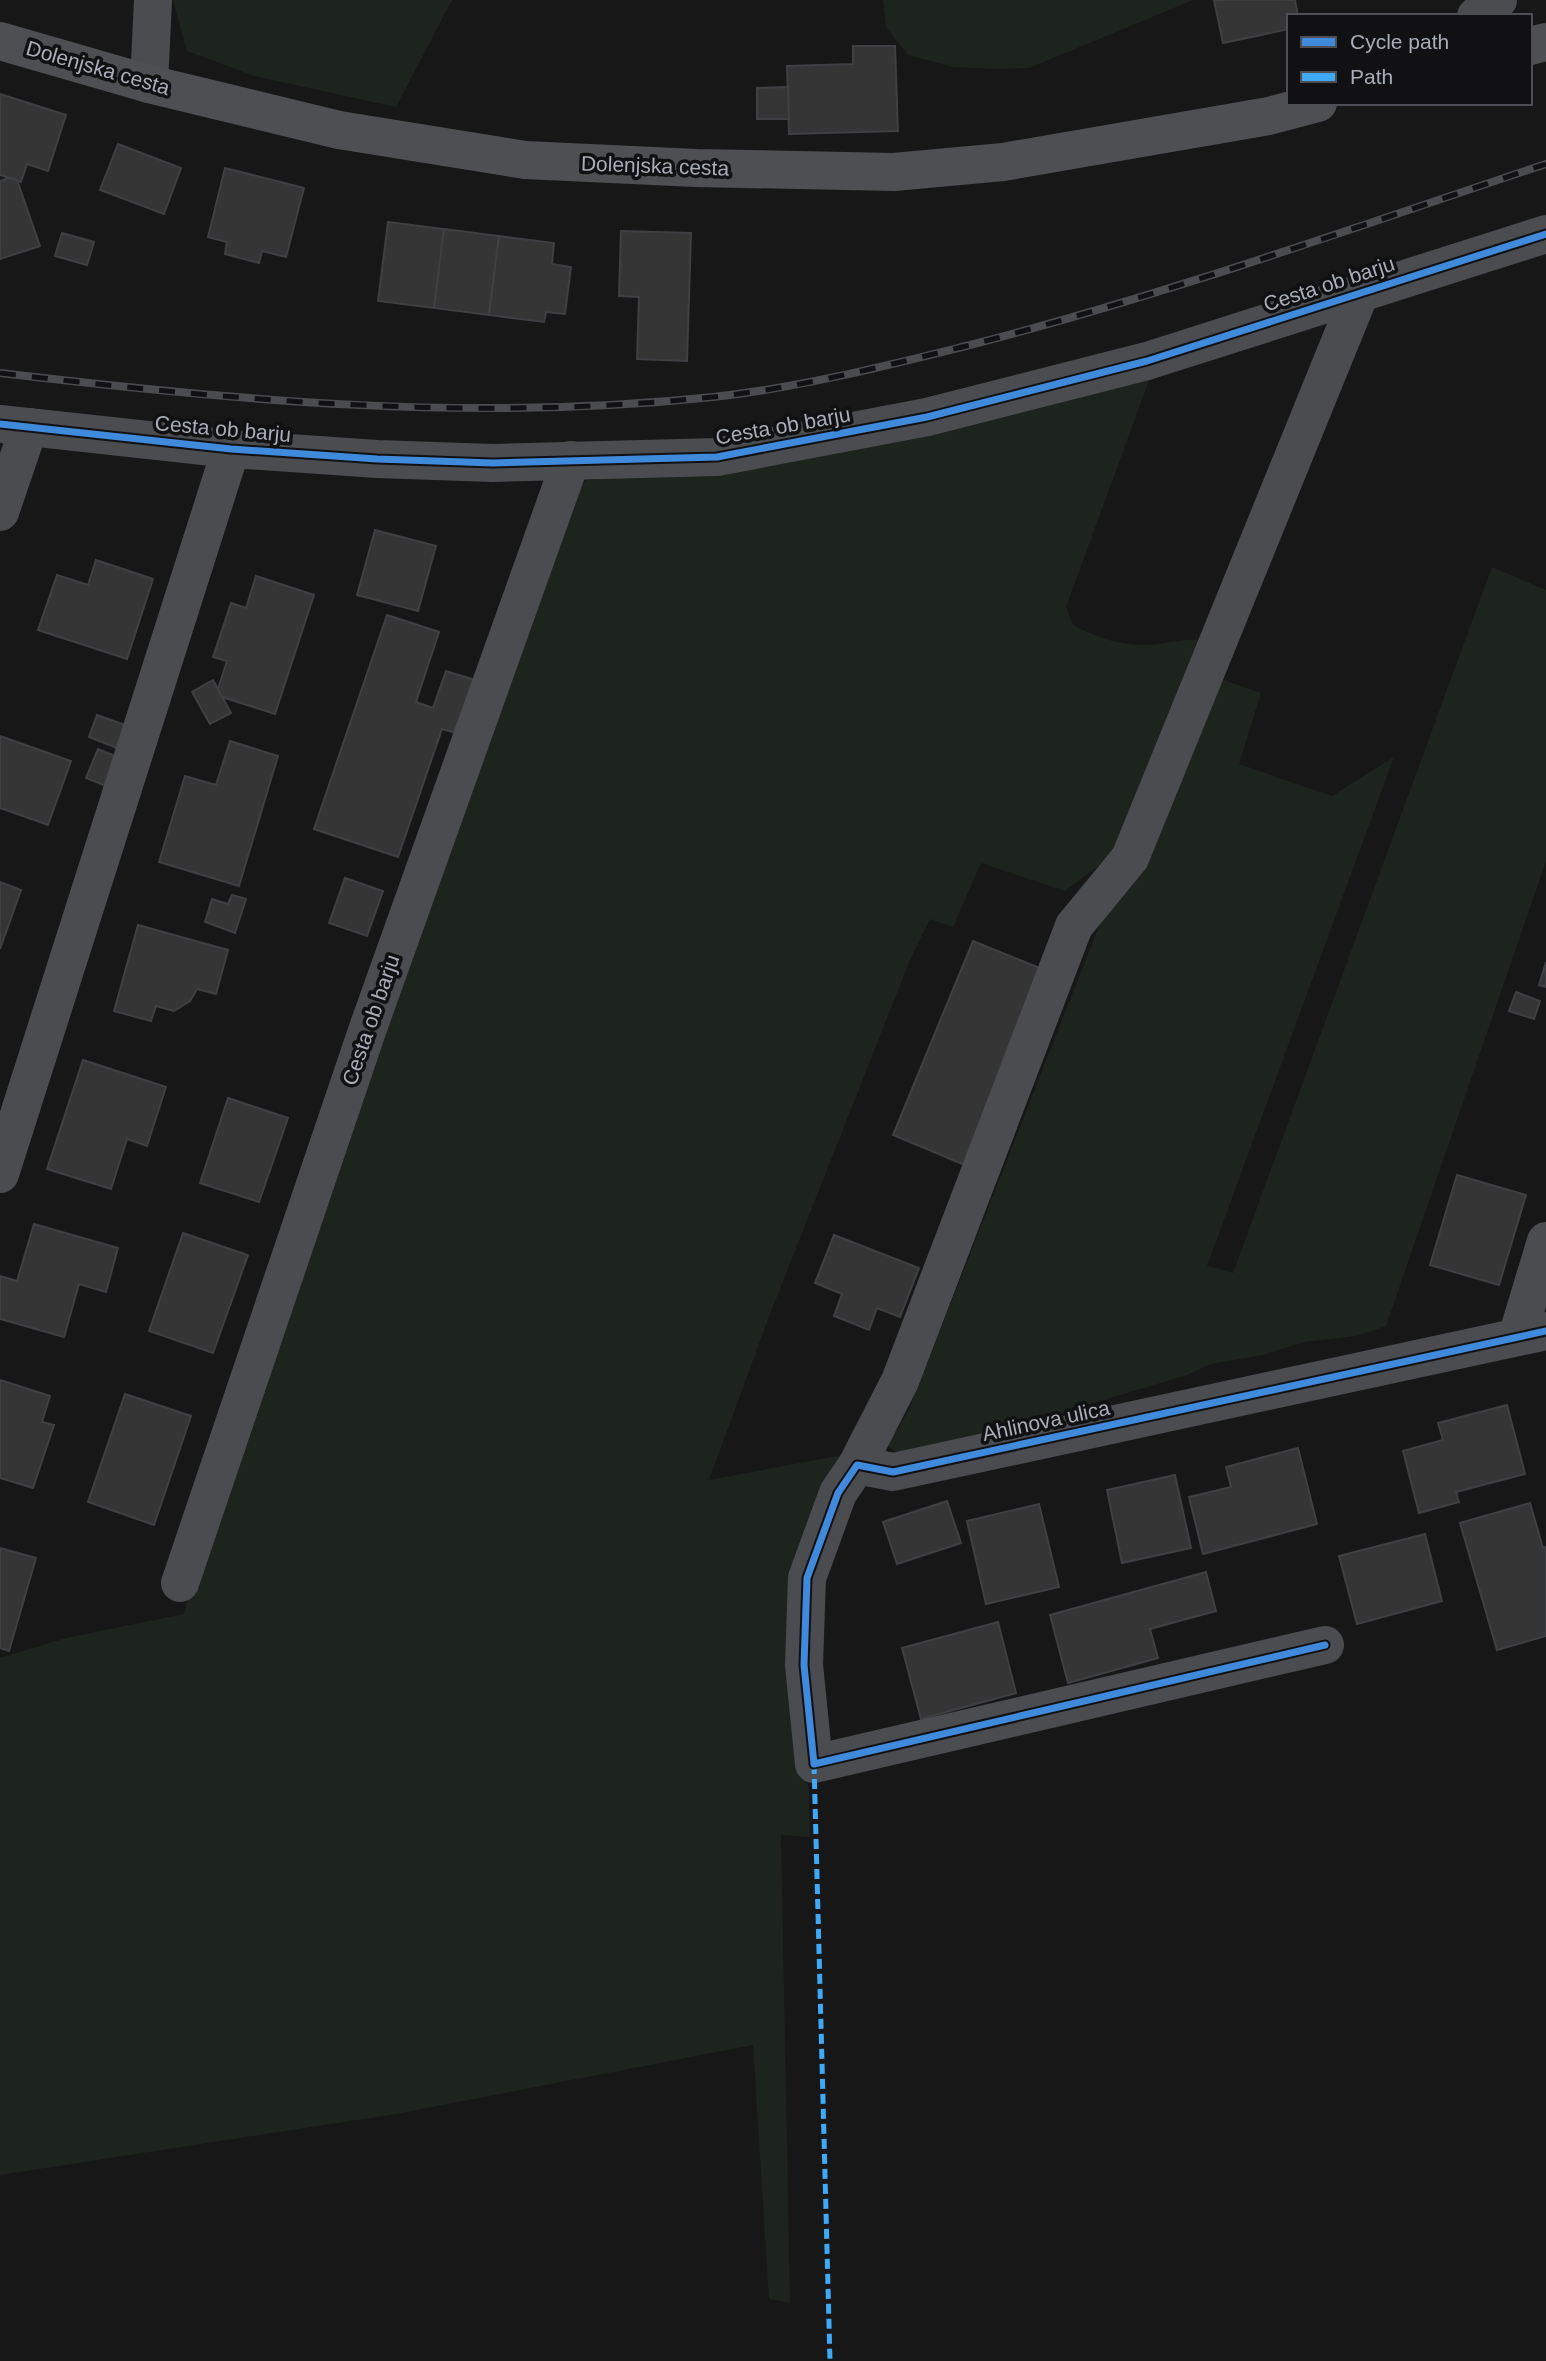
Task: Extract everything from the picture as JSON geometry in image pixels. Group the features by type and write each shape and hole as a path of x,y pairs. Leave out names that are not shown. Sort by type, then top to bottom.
{"main road":[{"name":"Dolenjska cesta","path":"0,41 149,83 339,130 525,160 695,168 881,172 1003,162 1269,116 1310,105"}],"street":[{"path":"149,83 153,0"},
{"path":"1479,14 1498,0"},
{"name":"Cesta ob barju","path":"0,512 14,426 231,449 493,463 717,457 927,417 1147,361 1546,234"},
{"path":"1325,1645 814,1764 804,1665 807,1578 838,1493 857,1465 900,1381 1074,926 1130,858 1360,293"},
{"name":"Cesta ob barju","path":"0,1174 231,449"},
{"name":"Cesta ob barju","path":"180,1583 368,1028 571,460"},
{"path":"1531,1334 1546,1241"},
{"name":"Ahlinova ulica","path":"857,1465 893,1472 1531,1334"}],"shaded area":[{"path":"173,0 452,0 396,107 254,76 187,51"},
{"path":"883,0 1193,0 1029,68 998,69 953,67 908,55 886,27"},
{"path":"1151,375 1066,607 1073,625 1114,641 1147,645 1201,640 1115,853 1065,891 981,863 953,927 930,919 910,960 770,1314 709,1480 843,1455 801,1743 809,1791 810,1837 781,1835 790,2303 769,2299 753,2045 396,2114 0,2175 0,1658 66,1638 184,1614 199,1556 571,498 586,480 723,471"},
{"path":"1492,567 1546,590 1546,861 1386,1326 1356,1336 1304,1342 1263,1355 1211,1364 1187,1375 940,1449 897,1454 887,1444 889,1434 897,1431 910,1407 1110,898 1218,678 1261,693 1239,764 1332,796 1394,757 1207,1266 1233,1273"}],"building":[{"path":"1214,0 1295,0 1298,14 1287,14 1287,29 1223,43"},
{"path":"853,46 895,46 898,131 789,134 787,66 853,64"},
{"path":"788,87 789,119 757,119 757,88"},
{"path":"0,94 66,115 48,171 27,164 21,182 0,175"},
{"path":"118,144 181,168 164,214 100,190"},
{"path":"225,168 304,188 286,257 262,251 259,263 225,254 227,242 208,237"},
{"path":"9,178 17,180 40,246 0,259 0,181"},
{"path":"388,222 444,229 434,308 378,301"},
{"path":"444,229 499,236 489,315 434,308"},
{"path":"621,231 691,233 687,361 637,359 639,297 619,296"},
{"path":"62,233 94,242 87,265 55,256"},
{"path":"499,236 554,243 552,264 571,267 565,314 546,312 544,322 489,315"},
{"path":"375,530 436,546 418,611 357,595"},
{"path":"96,560 153,579 127,659 38,630 57,575 88,585"},
{"path":"256,576 314,595 275,714 216,695 227,661 213,657 231,603 246,608"},
{"path":"387,615 439,632 416,702 433,708 446,671 478,681 460,734 442,729 398,857 314,829"},
{"path":"213,680 231,713 210,724 192,692"},
{"path":"97,715 128,726 119,749 89,737"},
{"path":"0,736 71,761 48,825 0,808"},
{"path":"230,741 278,756 239,886 159,862 185,776 216,785"},
{"path":"98,749 127,761 116,790 86,778"},
{"path":"345,878 383,891 367,936 329,923"},
{"path":"0,882 21,890 0,949"},
{"path":"232,895 246,899 235,933 205,922 212,899 228,904"},
{"path":"138,925 228,950 216,994 197,989 190,1001 174,1011 156,1006 151,1021 114,1011"},
{"path":"973,941 1047,971 967,1166 893,1135"},
{"path":"1546,962 1546,987 1539,985"},
{"path":"1516,992 1540,1001 1534,1019 1509,1011"},
{"path":"83,1060 166,1087 147,1146 127,1139 111,1189 47,1169"},
{"path":"228,1098 288,1118 259,1202 200,1183"},
{"path":"1457,1175 1526,1195 1499,1285 1430,1265"},
{"path":"34,1224 118,1248 106,1292 79,1284 64,1337 0,1319 0,1276 17,1281"},
{"path":"183,1233 248,1255 213,1353 149,1331"},
{"path":"834,1235 919,1268 900,1317 877,1308 869,1330 834,1316 842,1294 815,1283"},
{"path":"0,1380 50,1396 42,1422 54,1425 33,1488 0,1478"},
{"path":"125,1394 191,1416 154,1525 88,1502"},
{"path":"1507,1405 1525,1474 1456,1492 1459,1502 1419,1513 1403,1451 1443,1440 1438,1423"},
{"path":"1298,1448 1317,1524 1203,1554 1189,1497 1231,1487 1226,1467"},
{"path":"1175,1475 1191,1548 1122,1563 1107,1490"},
{"path":"947,1501 961,1543 897,1564 883,1522"},
{"path":"1530,1503 1543,1548 1546,1547 1546,1636 1497,1650 1460,1523"},
{"path":"1039,1504 1059,1587 986,1604 967,1521"},
{"path":"1425,1534 1442,1601 1357,1624 1339,1556"},
{"path":"0,1548 36,1558 9,1651 0,1648"},
{"path":"1206,1572 1216,1611 1150,1629 1158,1658 1068,1683 1050,1615"},
{"path":"998,1622 1016,1693 921,1719 902,1648"}],"railway":[{"path":"0,373 178,392 356,405 445,408 624,404 744,393 870,369 1110,306 1256,261 1546,164"}],"marked path":[{"path":"814,1764 830,2361"}],"cycle path":[{"path":"0,424 231,449 377,459 493,463 717,457 927,417 1147,361 1546,234"},
{"path":"1325,1645 814,1764 804,1665 807,1578 838,1493 857,1465 893,1472 1546,1331"}]}
